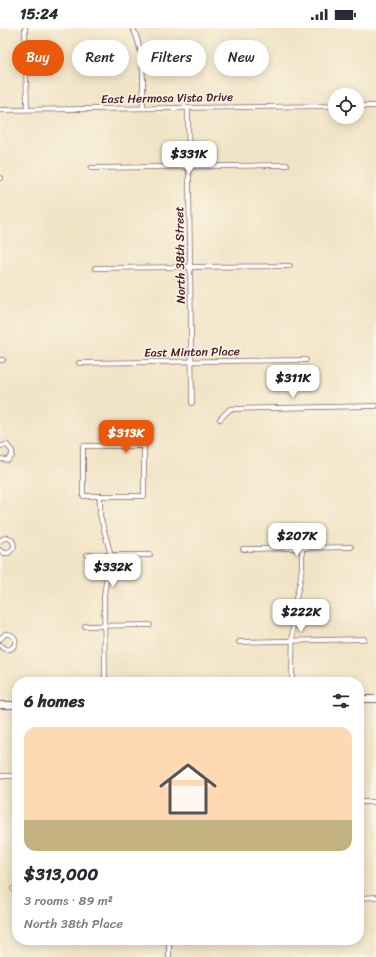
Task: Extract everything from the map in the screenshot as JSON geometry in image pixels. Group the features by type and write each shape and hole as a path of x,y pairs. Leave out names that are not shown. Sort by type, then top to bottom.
{"main road":[{"path":"364,699 376,699"},
{"path":"0,705 12,705"}],"street":[{"path":"25,28 27,109"},
{"path":"133,28 139,44 142,61 143,108"},
{"name":"East Hermosa Vista Drive","path":"0,110 328,106"},
{"path":"364,106 376,106"},
{"name":"North 38th Street","path":"188,108 192,403"},
{"path":"91,168 287,165"},
{"path":"95,268 290,266"},
{"name":"East Minton Place","path":"79,363 306,360"},
{"path":"220,419 230,409 376,406"},
{"path":"0,446 5,444 10,446 12,454 8,460 0,459"},
{"path":"83,446 144,446 144,496 100,496 83,496 83,446"},
{"path":"100,496 100,515 110,552 104,596 105,677"},
{"path":"0,540 9,538 13,541 14,546 10,553 4,553 0,550"},
{"path":"243,549 351,547"},
{"path":"292,677 293,610 300,582 302,549"},
{"path":"87,555 150,555"},
{"path":"85,626 150,625"},
{"path":"0,639 5,634 10,634 14,638 15,643 13,648 8,650 0,645"},
{"path":"239,642 364,639"},
{"path":"0,776 12,776"},
{"path":"364,802 376,802"},
{"path":"364,898 376,897"},
{"path":"169,945 169,957"}]}
